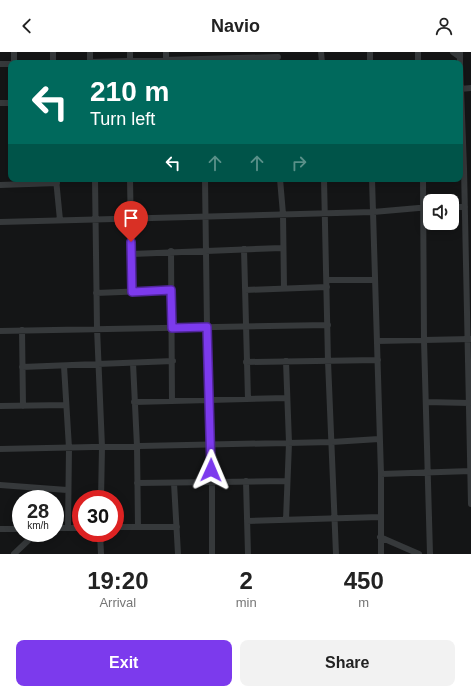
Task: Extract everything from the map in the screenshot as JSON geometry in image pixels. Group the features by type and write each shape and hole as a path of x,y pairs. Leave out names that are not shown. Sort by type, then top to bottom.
{"street":[{"path":"453,52 460,59"},
{"path":"172,60 205,55 278,57"},
{"path":"463,172 468,190 465,207 469,339 471,504"},
{"path":"0,184 18,182"},
{"path":"57,182 60,220"},
{"path":"95,182 96,293 102,447 101,490"},
{"path":"130,182 132,292"},
{"path":"205,182 207,216 207,327 212,445 212,554"},
{"path":"280,182 283,214 282,248 284,288"},
{"path":"324,182 328,361 336,518 336,554"},
{"path":"372,182 381,474 381,554"},
{"path":"423,182 424,340 430,554"},
{"path":"0,222 325,214 373,212 422,207"},
{"path":"459,207 465,207"},
{"path":"132,254 171,251 282,248"},
{"path":"244,249 248,399"},
{"path":"171,251 173,361 172,400"},
{"path":"327,280 375,280"},
{"path":"245,290 327,287"},
{"path":"96,293 171,290"},
{"path":"0,331 97,328 328,325"},
{"path":"22,330 23,406"},
{"path":"377,341 469,339"},
{"path":"246,362 378,360"},
{"path":"22,368 173,361"},
{"path":"286,362 289,443 286,481 286,520"},
{"path":"133,363 137,446 138,527"},
{"path":"64,366 69,448 67,490 68,528"},
{"path":"134,402 287,398"},
{"path":"426,402 469,403"},
{"path":"0,406 66,405"},
{"path":"0,449 332,442 379,439"},
{"path":"381,474 471,471"},
{"path":"246,481 248,554"},
{"path":"137,483 286,481"},
{"path":"174,483 178,554"},
{"path":"0,485 67,490"},
{"path":"247,521 380,517"},
{"path":"124,527 176,527"},
{"path":"64,528 72,528"},
{"path":"0,529 12,529"},
{"path":"380,537 419,554"},
{"path":"14,554 27,542"},
{"path":"100,542 101,554"}],"route":[{"path":"131,242 132,292 171,290 172,328 207,327 212,445 211,470"}]}
